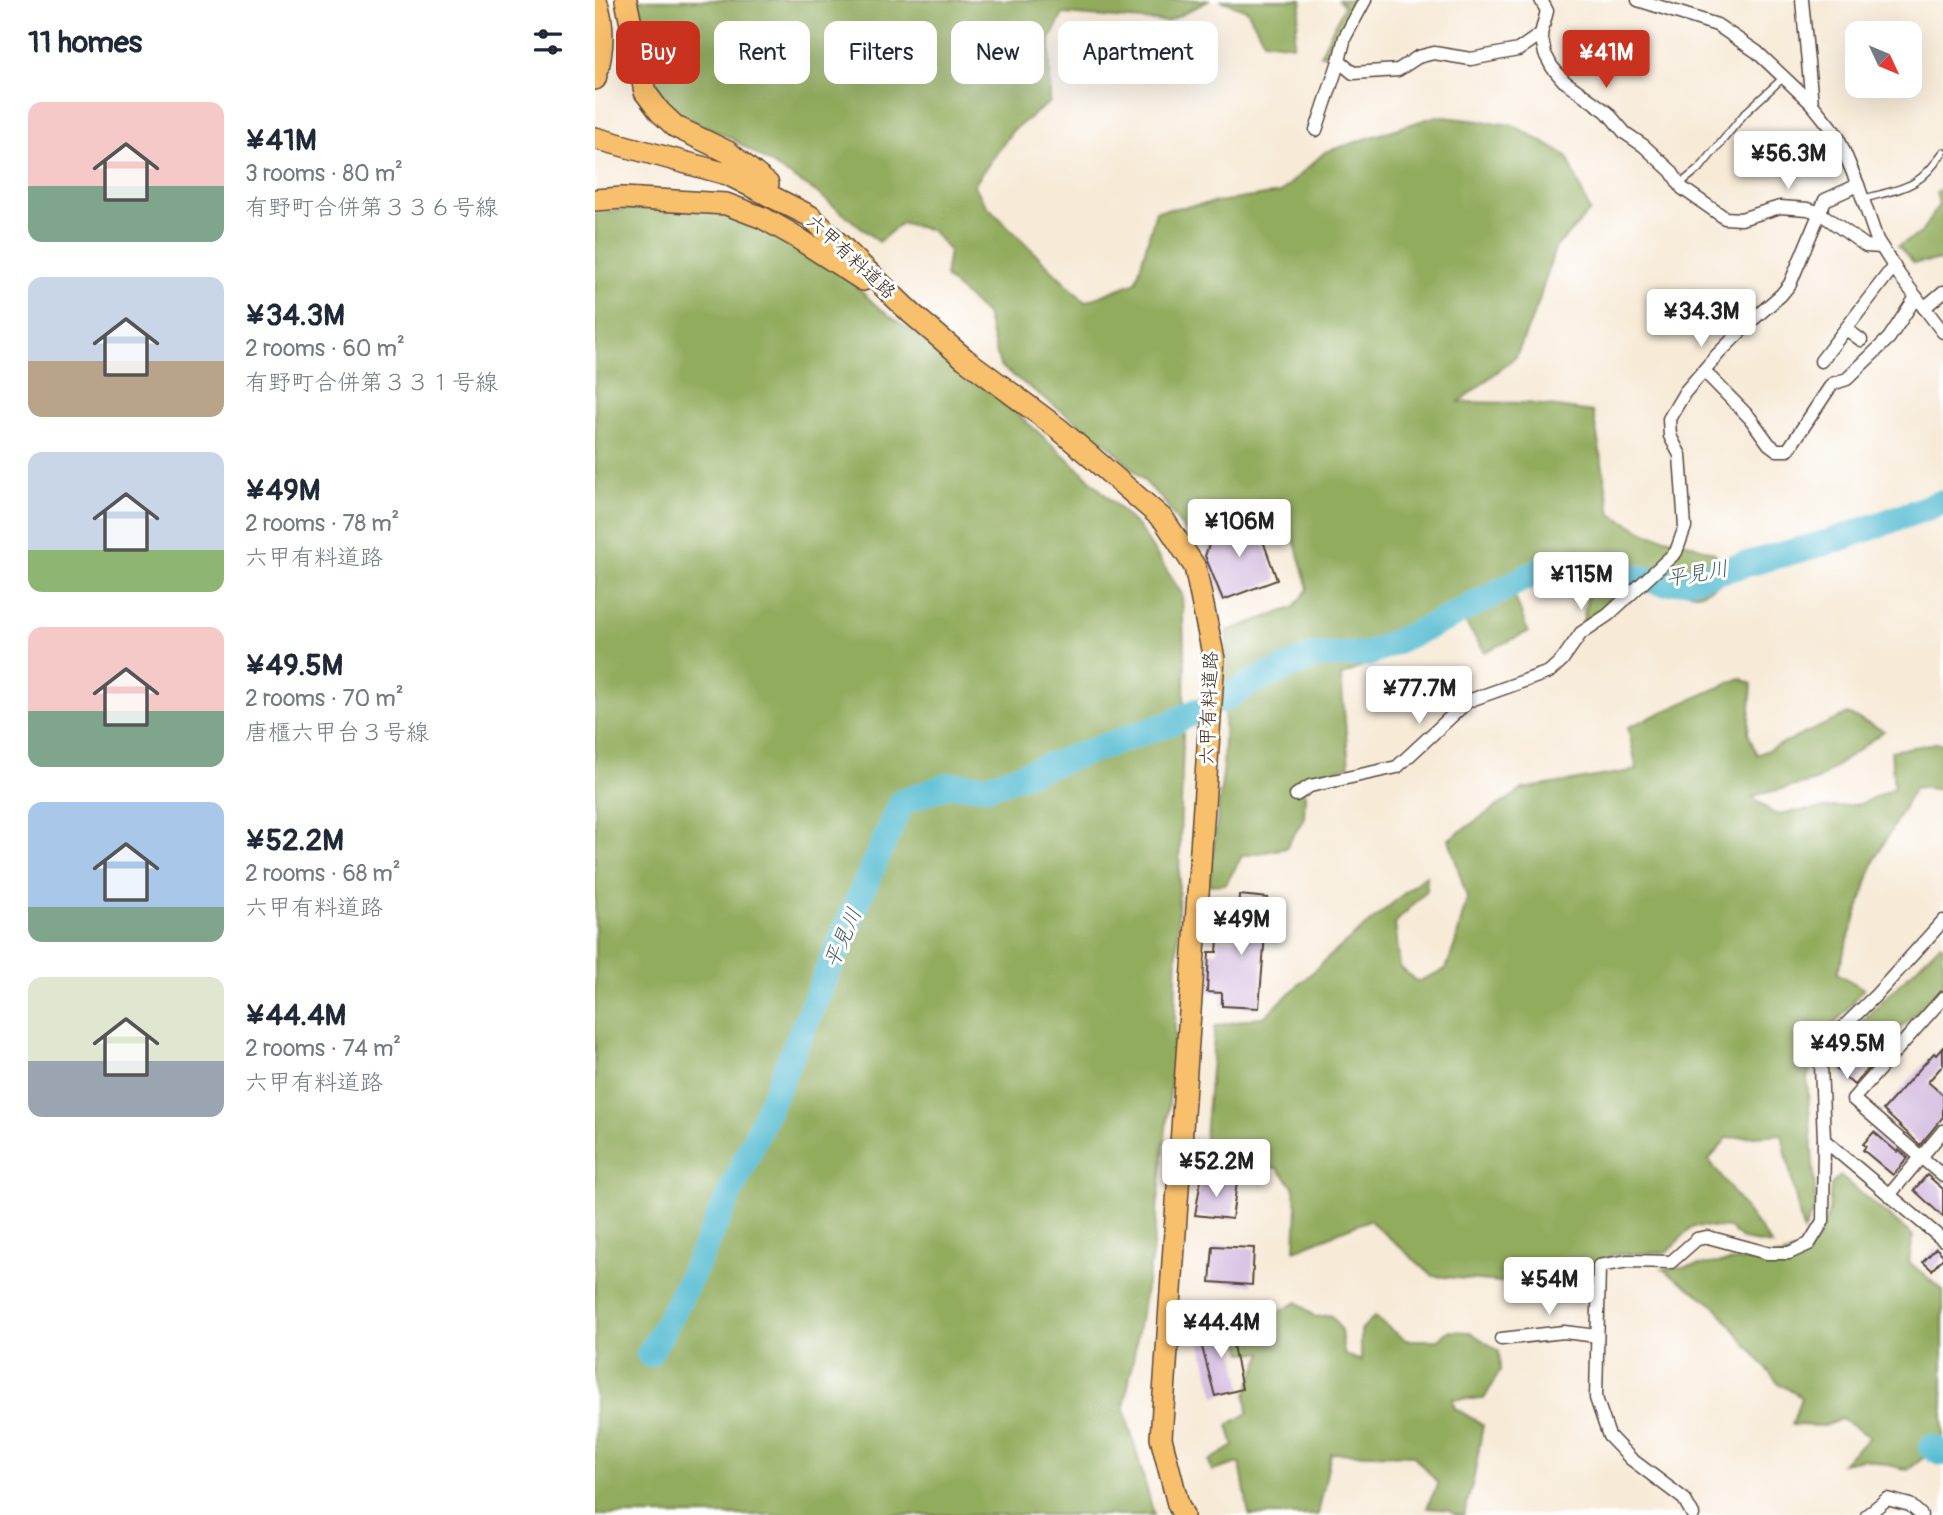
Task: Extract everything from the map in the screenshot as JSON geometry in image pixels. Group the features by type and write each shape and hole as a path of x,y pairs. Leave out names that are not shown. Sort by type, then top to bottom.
{"main road":[{"path":"595,79 603,43 596,0"},
{"path":"626,0 645,92 660,112 676,127 728,152 810,216"},
{"name":"六甲有料道路","path":"595,138 727,174 810,216 911,313 965,359 1059,429 1164,520 1195,567 1215,659 1161,1438 1183,1515"},
{"path":"595,200 623,198 726,204 763,218 793,235 911,313"}],"street":[{"path":"1316,130 1345,37 1365,0"},
{"path":"1541,0 1547,11 1541,34 1545,54 1552,67 1565,81 1607,112 1625,133 1671,171 1680,184 1724,218 1741,219 1780,207 1808,209 1820,213 1866,246 1881,247"},
{"path":"1638,0 1717,25 1757,52 1812,104 1837,135 1881,247 1943,332"},
{"path":"1802,0 1812,104"},
{"path":"1339,61 1353,73 1398,70 1418,57 1434,53 1471,59 1518,50 1541,34"},
{"path":"1296,794 1318,784 1397,768 1468,701 1549,672 1562,660 1581,633 1608,615 1676,552 1685,527 1680,454 1671,436 1669,419 1685,392 1750,322 1790,284 1825,201 1857,185"},
{"path":"1821,361 1893,266"},
{"path":"1924,308 1943,292"},
{"path":"1704,371 1749,418 1769,444 1777,450 1788,450 1832,384 1847,379 1889,338 1916,297"},
{"path":"1846,329 1861,340"},
{"path":"1693,1515 1684,1499 1631,1459 1609,1436 1596,1398 1599,1266 1628,1261 1671,1262 1697,1238 1707,1237 1767,1253 1789,1253 1809,1244 1823,1221 1821,1065 1829,1041 1877,994 1943,921"},
{"path":"1943,998 1853,1099 1943,1176"},
{"path":"1890,1194 1943,1131"},
{"path":"1824,1140 1943,1240"},
{"path":"1501,1339 1564,1332 1597,1336"},
{"path":"1867,1515 1887,1499 1910,1504 1921,1515"}],"lane":[{"path":"1680,184 1702,167 1745,113 1784,77"},
{"path":"1863,199 1903,187 1924,177 1943,152"}],"green space":[{"path":"637,0 1210,0 1169,21 1063,14 1050,39 1050,102 1013,130 974,185 986,205 1085,302 1136,282 1156,211 1280,193 1325,152 1436,116 1513,125 1567,156 1590,211 1555,248 1538,304 1516,357 1459,402 1527,403 1593,412 1611,514 1648,534 1715,553 1727,580 1699,594 1640,581 1582,627 1588,593 1550,579 1514,594 1528,632 1485,652 1463,620 1341,676 1349,766 1306,777 1304,818 1286,848 1242,856 1226,884 1209,885 1223,773 1227,631 1293,608 1308,589 1283,499 1191,540 1162,499 1110,446 1000,366 986,314 945,277 949,250 931,230 901,223 879,242 816,192 729,137 674,112 657,84 700,84 700,21 641,21"},
{"path":"1220,0 1302,0 1293,45 1264,41 1247,10"},
{"path":"1338,0 1361,0 1329,55 1320,55 1344,6"},
{"path":"1943,187 1943,260 1914,263 1898,246 1921,233 1939,204 1936,193"},
{"path":"668,205 731,209 831,263 879,308 981,381 1077,467 1139,528 1182,594 1185,666 1174,1057 1152,1256 1124,1408 1154,1515 595,1515 595,213"},
{"path":"1740,678 1752,684 1748,733 1757,755 1848,714 1884,731 1816,781 1752,796 1774,814 1860,804 1894,788 1891,751 1943,744 1943,790 1915,787 1875,859 1837,973 1864,989 1822,1039 1807,1078 1816,1205 1803,1232 1782,1134 1727,1138 1709,1160 1772,1245 1743,1240 1729,1228 1693,1226 1667,1252 1611,1255 1592,1274 1500,1282 1433,1276 1369,1220 1295,1250 1297,1205 1293,1186 1277,1168 1250,1166 1202,1169 1215,1026 1265,1016 1331,955 1426,875 1427,890 1395,923 1400,967 1417,982 1446,969 1467,898 1449,839 1523,789 1637,770 1628,727"},
{"path":"1940,944 1943,946 1943,985 1891,1038 1875,1025 1827,1063 1836,1047"},
{"path":"1840,1176 1913,1236 1909,1262 1943,1291 1943,1452 1927,1455 1908,1470 1864,1459 1842,1463 1870,1437 1841,1419 1825,1426 1792,1425 1801,1397 1778,1383 1715,1306 1663,1269 1782,1256 1817,1242 1829,1211 1831,1185"},
{"path":"1297,1302 1315,1317 1331,1315 1341,1330 1344,1354 1361,1361 1361,1330 1374,1317 1406,1340 1439,1340 1448,1331 1470,1332 1499,1351 1500,1371 1484,1399 1452,1399 1455,1408 1483,1425 1464,1515 1455,1515 1449,1510 1427,1508 1438,1483 1413,1455 1331,1453 1318,1515 1249,1515 1240,1463 1212,1471 1209,1461 1234,1446 1228,1425 1248,1413 1246,1395 1263,1352 1243,1353 1234,1322 1255,1329"}],"building":[{"path":"1254,516 1277,580 1223,600 1205,556 1213,534"},
{"path":"1239,895 1268,898 1259,1008 1222,1006 1222,993 1207,992 1209,952 1217,952 1218,940 1237,940"},
{"path":"1860,1043 1877,1059 1854,1085 1836,1069"},
{"path":"1943,1047 1943,1065 1928,1082 1943,1095 1943,1117 1920,1145 1883,1110 1934,1053 1936,1055"},
{"path":"1874,1132 1908,1158 1893,1175 1863,1150 1866,1146 1863,1144"},
{"path":"1927,1175 1943,1189 1943,1217 1914,1190"},
{"path":"1201,1179 1237,1182 1232,1219 1195,1215"},
{"path":"1213,1246 1254,1248 1252,1285 1210,1282"},
{"path":"1936,1248 1943,1258 1932,1270 1923,1262"},
{"path":"1229,1326 1242,1389 1215,1396 1198,1332"}],"waterway":[{"name":"平見川","path":"1222,700 1253,682 1314,656 1368,654 1446,619 1540,570 1566,562 1664,583 1691,579 1836,540 1943,502"},
{"name":"平見川","path":"649,1354 690,1279 749,1152 902,802 948,785 990,786 1171,723 1197,711"},
{"path":"1931,1447 1943,1453"}]}
